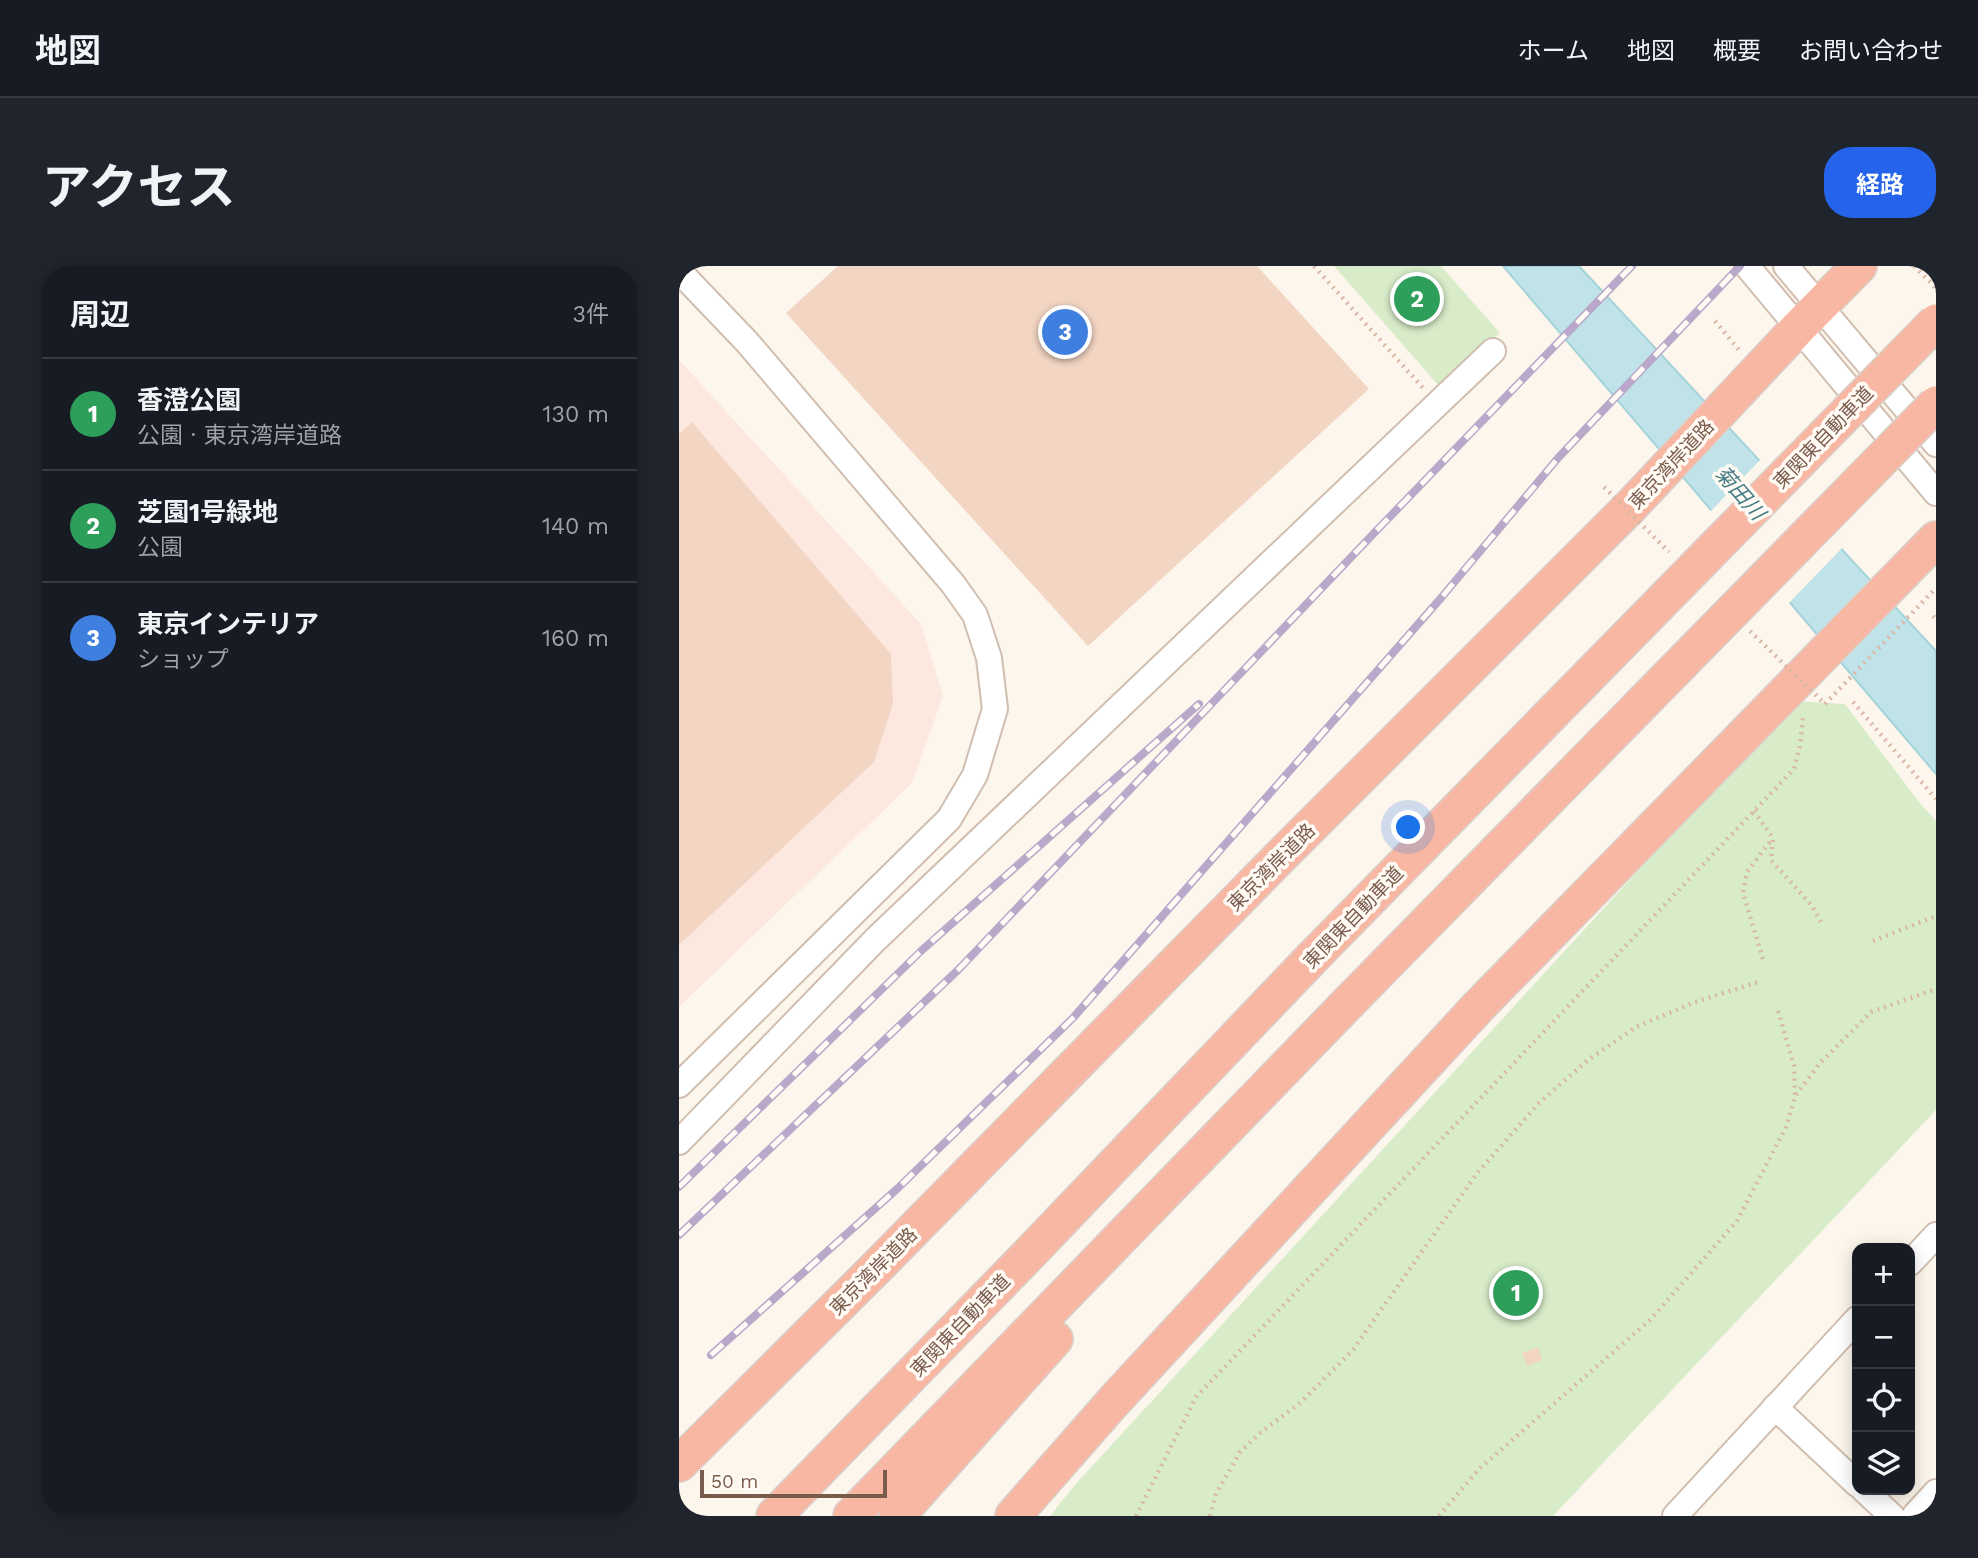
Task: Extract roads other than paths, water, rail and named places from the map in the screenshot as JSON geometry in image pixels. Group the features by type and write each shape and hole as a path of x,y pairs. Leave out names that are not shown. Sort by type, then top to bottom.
{"highway":[{"name":"東京湾岸道路","path":"679,1464 867,1278 1279,858 1616,490 1772,357 1859,266"},
{"name":"東関東自動車道","path":"774,1516 1312,958 1936,322"},
{"path":"851,1516 1349,1002 1936,404"},
{"path":"1013,1516 1114,1401 1478,1007 1816,661 1926,582 1936,539"},
{"path":"897,1516 1185,1195 1203,1155"}],"street":[{"path":"1747,266 1809,316 1936,444"},
{"path":"1786,266 1809,316 1936,493"},
{"path":"679,271 747,342 953,584 975,615 986,647 995,709 975,775 949,819 679,1085"},
{"path":"679,1142 876,940 1493,351"},
{"path":"1915,1258 1936,1235"},
{"path":"1675,1516 1852,1324"},
{"path":"1775,1407 1852,1479"},
{"path":"1914,1516 1936,1492"},
{"path":"1869,1495 1892,1516"}],"water":[{"name":"菊田川","path":"1503,266 1579,266 1936,651 1936,774"}],"railway":[{"path":"679,1235 958,970 1632,266"},
{"path":"711,1355 897,1189 1073,1018 1441,598 1558,458 1740,266"},
{"path":"679,1187 921,951 1199,704"}],"place":[{"name":"芝園1号緑地","path":"1417,299"},
{"name":"東京インテリア","path":"1065,332"},
{"name":"香澄公園","path":"1516,1293"}]}
